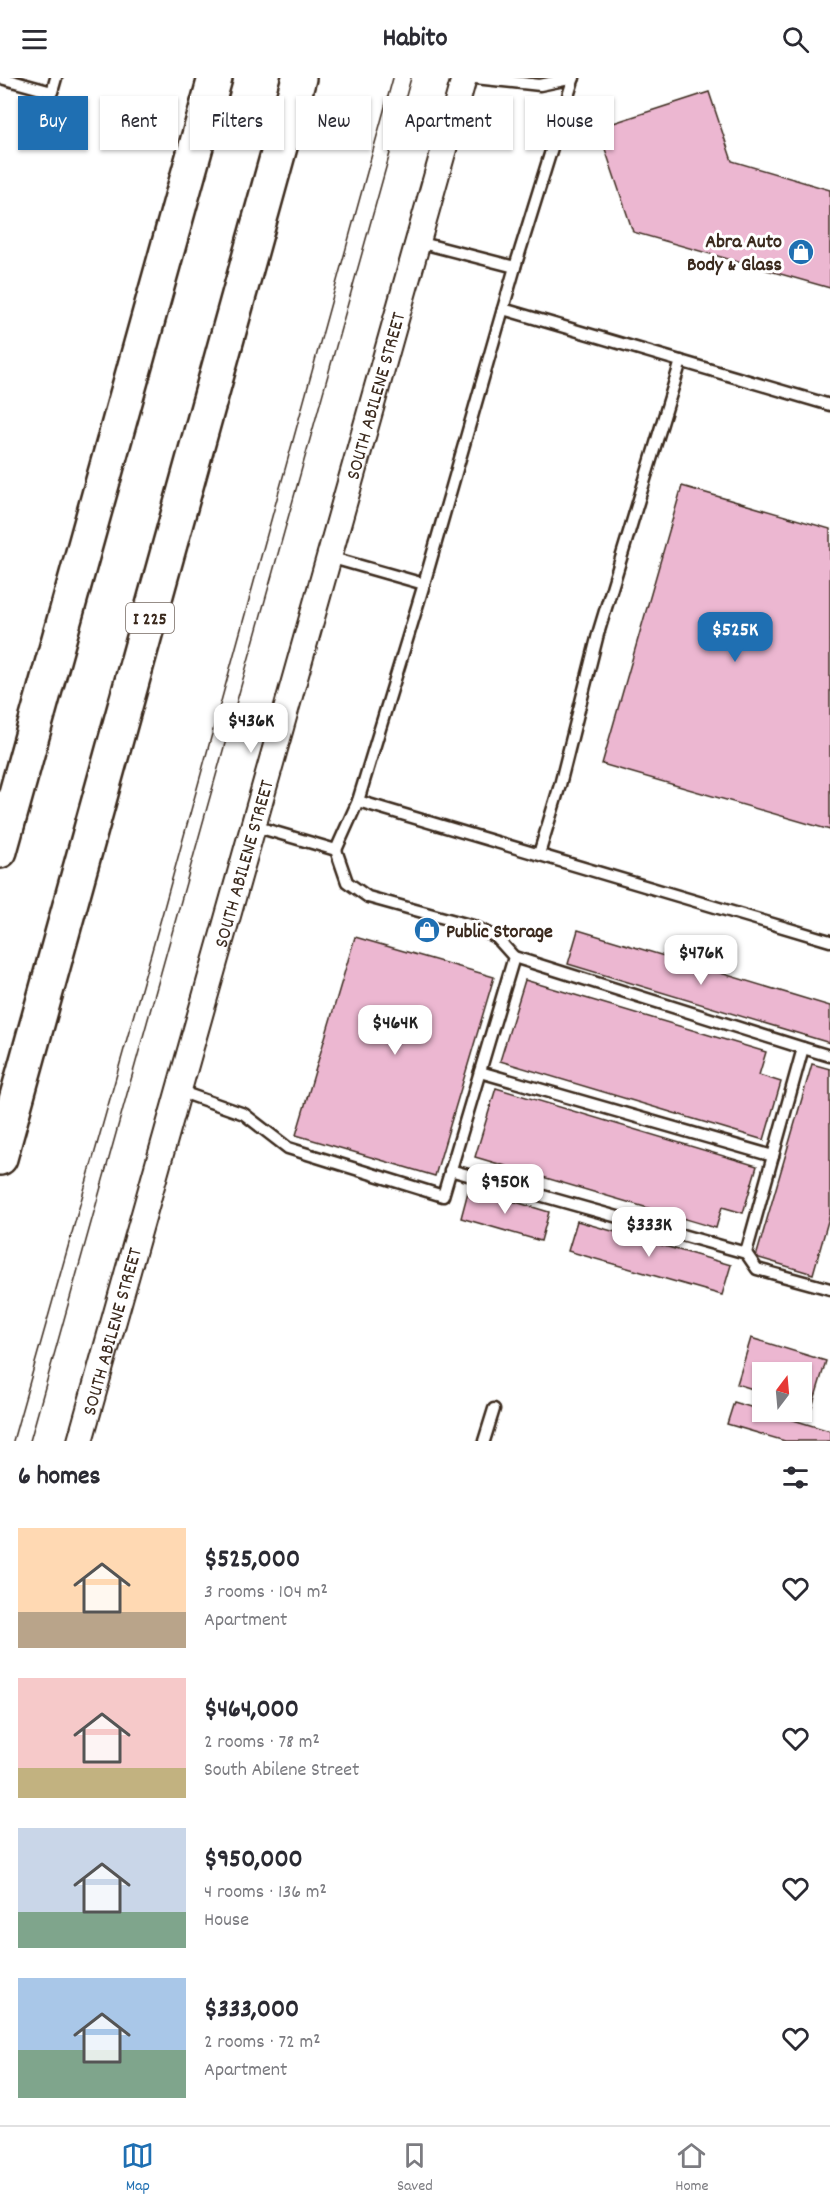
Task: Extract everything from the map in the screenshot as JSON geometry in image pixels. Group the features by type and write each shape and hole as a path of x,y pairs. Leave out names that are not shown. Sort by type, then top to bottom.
{"highway":[{"path":"0,851 215,78"},
{"name":"I 225","path":"0,1158 299,78"}],"street":[{"name":"SOUTH ABILENE STREET","path":"80,1441 464,78"}],"lane":[{"path":"2,78 52,92 56,78"},
{"path":"475,78 540,85 573,79 514,267 424,584 358,801 336,850 347,882 368,897 473,926 496,937 514,957 830,1056"},
{"path":"418,242 514,267"},
{"path":"503,309 830,405"},
{"path":"539,854 560,785 598,634 681,361"},
{"path":"329,557 424,584"},
{"path":"358,801 830,941"},
{"path":"254,826 336,850"},
{"path":"178,1091 244,1114 288,1148 442,1196 514,957"},
{"path":"746,1253 803,1048"},
{"path":"480,1072 773,1156"},
{"path":"450,1170 746,1253 758,1269 828,1288 830,1275"},
{"path":"484,1441 494,1409"}],"building":[{"path":"709,92 732,161 830,190 830,288 633,232 605,150 614,150 614,123"},
{"path":"682,486 830,529 830,830 602,764"},
{"path":"578,930 830,1006 830,1043 568,964"},
{"path":"355,937 494,977 435,1176 296,1135"},
{"path":"525,980 766,1052 759,1075 781,1082 764,1140 500,1061"},
{"path":"812,1064 830,1069 830,1214 813,1274 756,1257"},
{"path":"496,1088 757,1166 743,1213 722,1207 716,1228 475,1157"},
{"path":"469,1188 549,1212 541,1241 461,1218"},
{"path":"577,1221 731,1265 722,1295 568,1251"},
{"path":"751,1338 826,1361 812,1407 812,1362 752,1362 752,1389 737,1384"},
{"path":"734,1402 752,1407 752,1422 800,1422 830,1431 830,1441 785,1441 727,1424"}],"tram line":[{"path":"13,1441 164,908 393,78"},
{"path":"30,1441 411,78"}],"place":[{"name":"Abra Auto Body & Glass","path":"801,252"},
{"name":"Public Storage","path":"427,930"}]}
